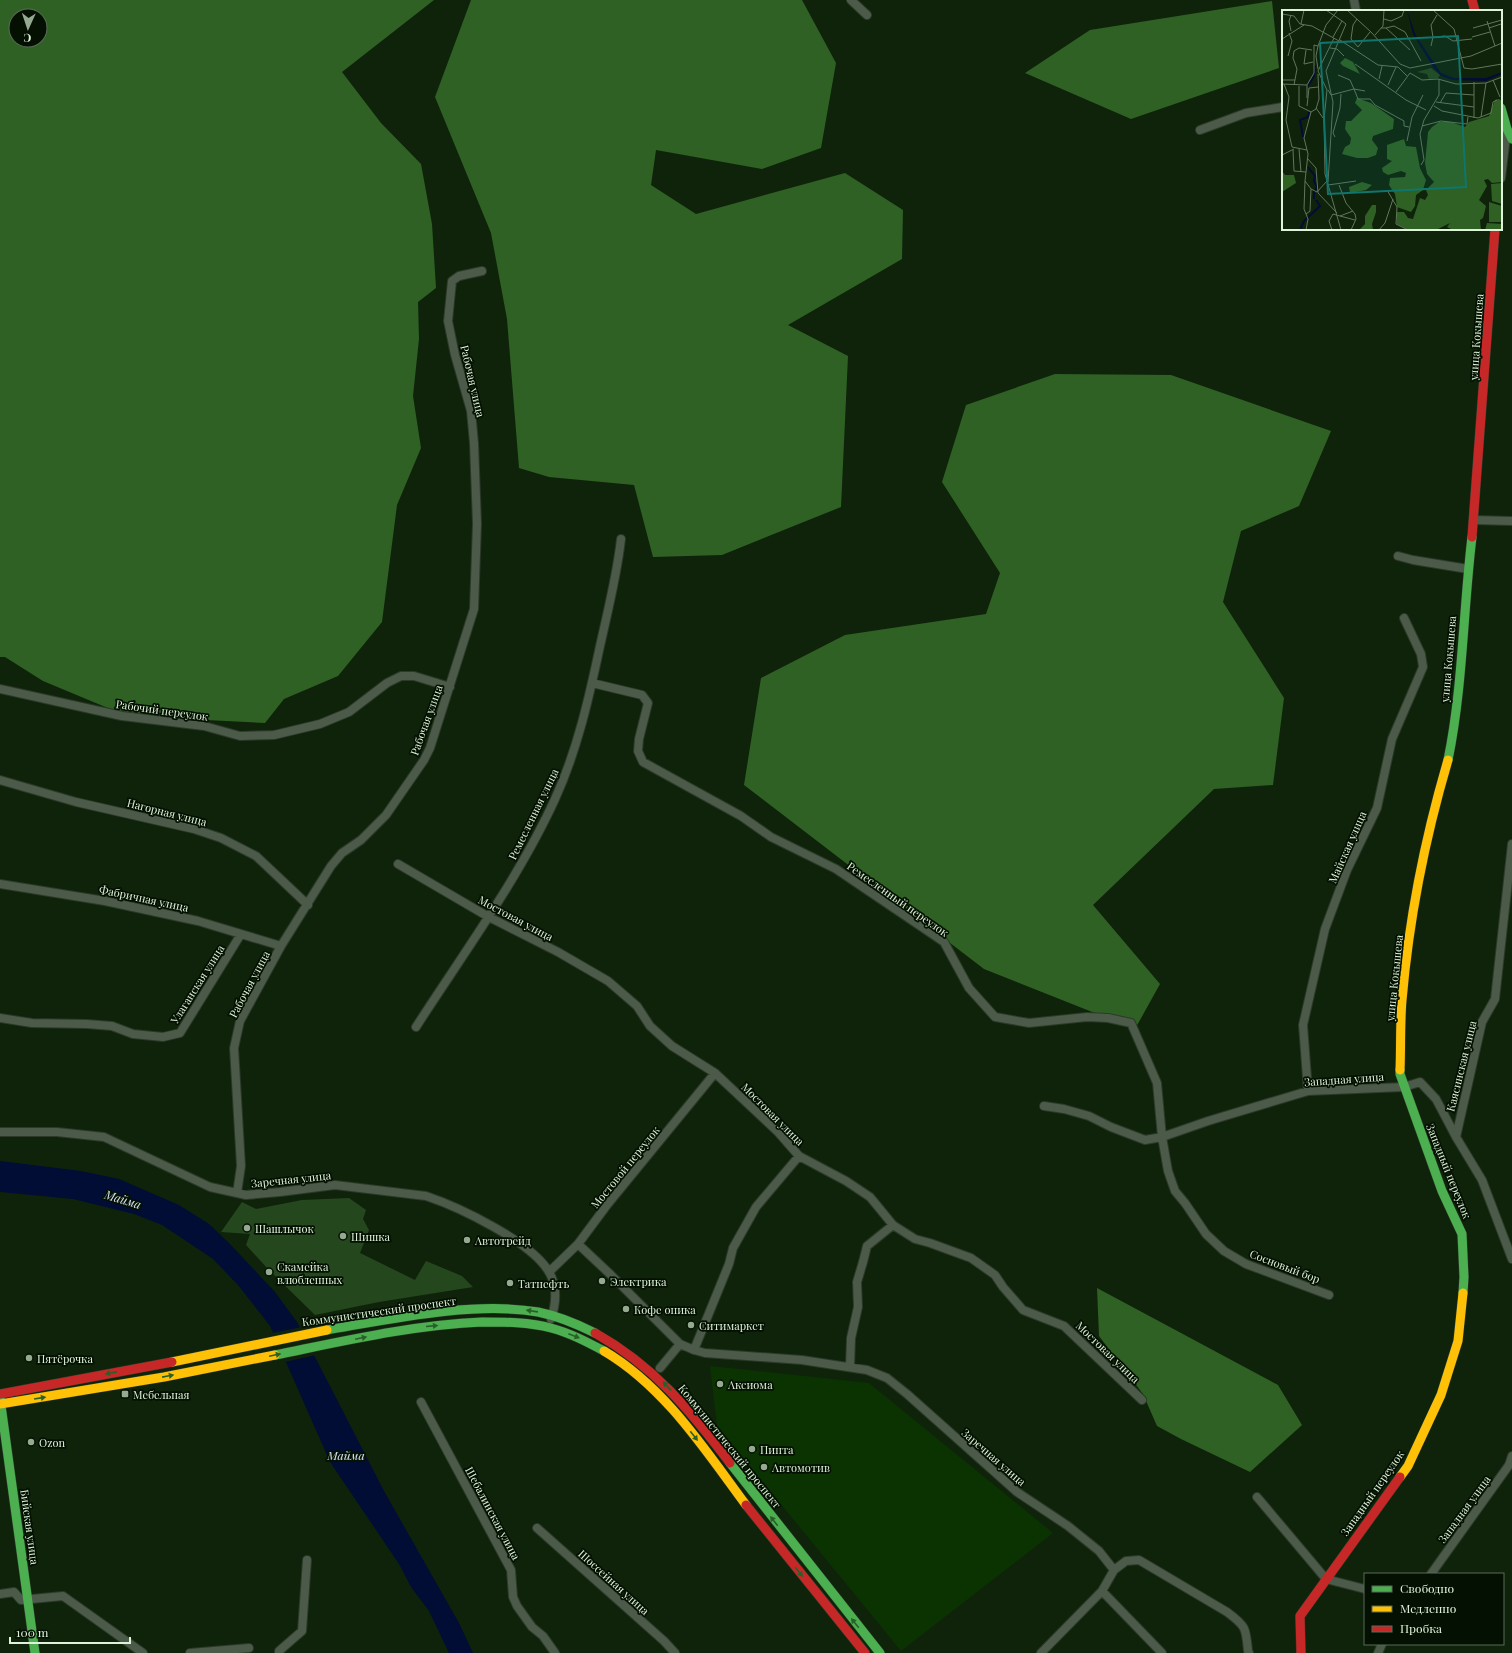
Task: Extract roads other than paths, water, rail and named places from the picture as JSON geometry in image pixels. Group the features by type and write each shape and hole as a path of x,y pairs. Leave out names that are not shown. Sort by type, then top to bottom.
{"main road":[{"path":"1472,0 1475,10"},
{"path":"1502,112 1507,129 1512,139"},
{"name":"улица Кокышева","path":"1404,1087 1400,1074 1402,1000 1413,912 1431,819 1448,759 1460,676 1468,569 1474,520 1495,230"},
{"name":"Западный переулок","path":"1301,1653 1300,1616 1408,1466 1441,1395 1458,1341 1464,1277 1462,1234 1442,1191 1404,1087"},
{"name":"Коммунистический проспект","path":"0,1400 322,1330 442,1312 522,1309 553,1315 588,1328 614,1343 635,1358 662,1381 687,1408 804,1559 880,1653"},
{"name":"Коммунистический проспект","path":"0,1400 123,1385 393,1331 429,1326 477,1323 513,1323 549,1327 588,1342 610,1354 646,1381 682,1422 768,1533 865,1653"},
{"name":"Бийская улица","path":"0,1400 24,1599 28,1653"},
{"name":"Бийская улица","path":"0,1440 24,1599 35,1653"}],"street":[{"path":"851,0 867,15"},
{"path":"1354,0 1356,10"},
{"path":"1200,130 1246,113 1282,107"},
{"path":"1502,170 1507,129"},
{"name":"Рабочая улица","path":"237,1193 241,1166 234,1048 240,1021 281,946 308,905 330,866 342,853 362,840 386,815 424,760 450,687 474,609 477,524 471,411 455,355 448,321 452,281 459,276 482,271"},
{"path":"1474,520 1512,521"},
{"name":"Ремесленная улица","path":"416,1026 514,877 554,800 569,764 592,683 617,570 621,539"},
{"path":"1398,556 1468,569"},
{"name":"Майская улица","path":"1308,1091 1302,1025 1325,929 1347,870 1377,808 1392,739 1423,667 1421,654 1404,618"},
{"name":"Рабочий переулок","path":"0,689 122,716 204,726 240,736 274,735 320,724 349,712 387,683 401,676 414,676 450,687"},
{"name":"Ремесленный переулок","path":"592,683 642,695 648,703 639,739 638,751 643,762 741,816 771,837 836,869 944,942 969,988 995,1017 1029,1023 1087,1017 1108,1018 1131,1023 1157,1083 1162,1137"},
{"name":"Нагорная улица","path":"0,780 76,802 194,829 221,838 256,856 308,905"},
{"name":"Каясинская улица","path":"1456,1137 1482,1022 1495,999 1512,844"},
{"name":"Мостовая улица","path":"398,864 487,916 558,952 608,981 637,1006 650,1026 672,1046 715,1073 778,1132 799,1156 846,1181 870,1197 893,1225 915,1239 971,1258 995,1275 1003,1287 1023,1310 1064,1326 1142,1400"},
{"name":"Фабричная улица","path":"0,884 105,901 198,921 281,946"},
{"name":"Улаганская улица","path":"0,1018 32,1023 112,1026 133,1034 163,1037 180,1033 241,934"},
{"name":"Мостовой переулок","path":"549,1272 578,1244 607,1205 715,1073"},
{"name":"Западная улица","path":"1162,1137 1208,1121 1308,1091 1404,1087 1420,1082 1436,1099 1456,1137"},
{"path":"1044,1106 1064,1109 1089,1116 1111,1127 1145,1140 1162,1137"},
{"name":"Заречная улица","path":"0,1132 57,1132 104,1137 210,1186 246,1195 335,1185 426,1196 437,1199 516,1241 538,1259 549,1272"},
{"name":"Сосновый бор","path":"1162,1137 1168,1171 1175,1191 1206,1234 1224,1251 1246,1264 1329,1295"},
{"path":"1456,1137 1482,1180 1512,1259"},
{"path":"694,1350 720,1286 733,1248 756,1207 799,1156"},
{"path":"850,1367 851,1338 858,1307 858,1282 862,1262 867,1246 893,1225"},
{"path":"578,1244 680,1344 660,1368"},
{"path":"549,1272 554,1284 556,1299 549,1327"},
{"name":"Заречная улица","path":"680,1344 694,1350 720,1354 802,1360 850,1367 867,1370 887,1378 1017,1492 1068,1526 1099,1551 1114,1570"},
{"name":"Шебалинская улица","path":"421,1402 511,1570 513,1597 517,1606 532,1627 543,1636 555,1653"},
{"name":"Западная улица","path":"1431,1573 1509,1465 1512,1456"},
{"path":"1257,1497 1326,1578 1364,1589"},
{"name":"Шоссейная улица","path":"537,1528 664,1642 674,1653"},
{"path":"279,1653 279,1651 302,1631 307,1560"},
{"path":"1041,1653 1102,1590 1114,1570 1126,1561 1139,1560 1227,1612 1241,1622 1246,1631 1249,1653"},
{"path":"1102,1590 1162,1653"},
{"path":"0,1594 14,1592 24,1599 63,1596 143,1653"},
{"path":"190,1653 249,1648"}],"water":[{"name":"Майма","path":"0,1161 81,1171 119,1179 179,1205 209,1224 229,1243 275,1292 297,1322 384,1491 459,1623 473,1653 449,1653 429,1611 411,1587 399,1564 330,1462 270,1326 238,1285 213,1259 162,1225 134,1214 73,1199 0,1192"}],"place":[{"name":"Шашлычок","path":"247,1228"},
{"name":"Шишка","path":"343,1236"},
{"name":"Автотрейд","path":"467,1240"},
{"name":"Скамейка влюбленных","path":"269,1272"},
{"name":"Электрика","path":"602,1281"},
{"name":"Татнефть","path":"510,1283"},
{"name":"Кофе оника","path":"626,1309"},
{"name":"Ситимаркет","path":"691,1325"},
{"name":"Пятёрочка","path":"29,1358"},
{"name":"Аксиома","path":"720,1384"},
{"name":"Мебельная","path":"125,1394"},
{"name":"Ozon","path":"31,1442"},
{"name":"Пинта","path":"752,1449"},
{"name":"Автомотив","path":"764,1467"}]}
